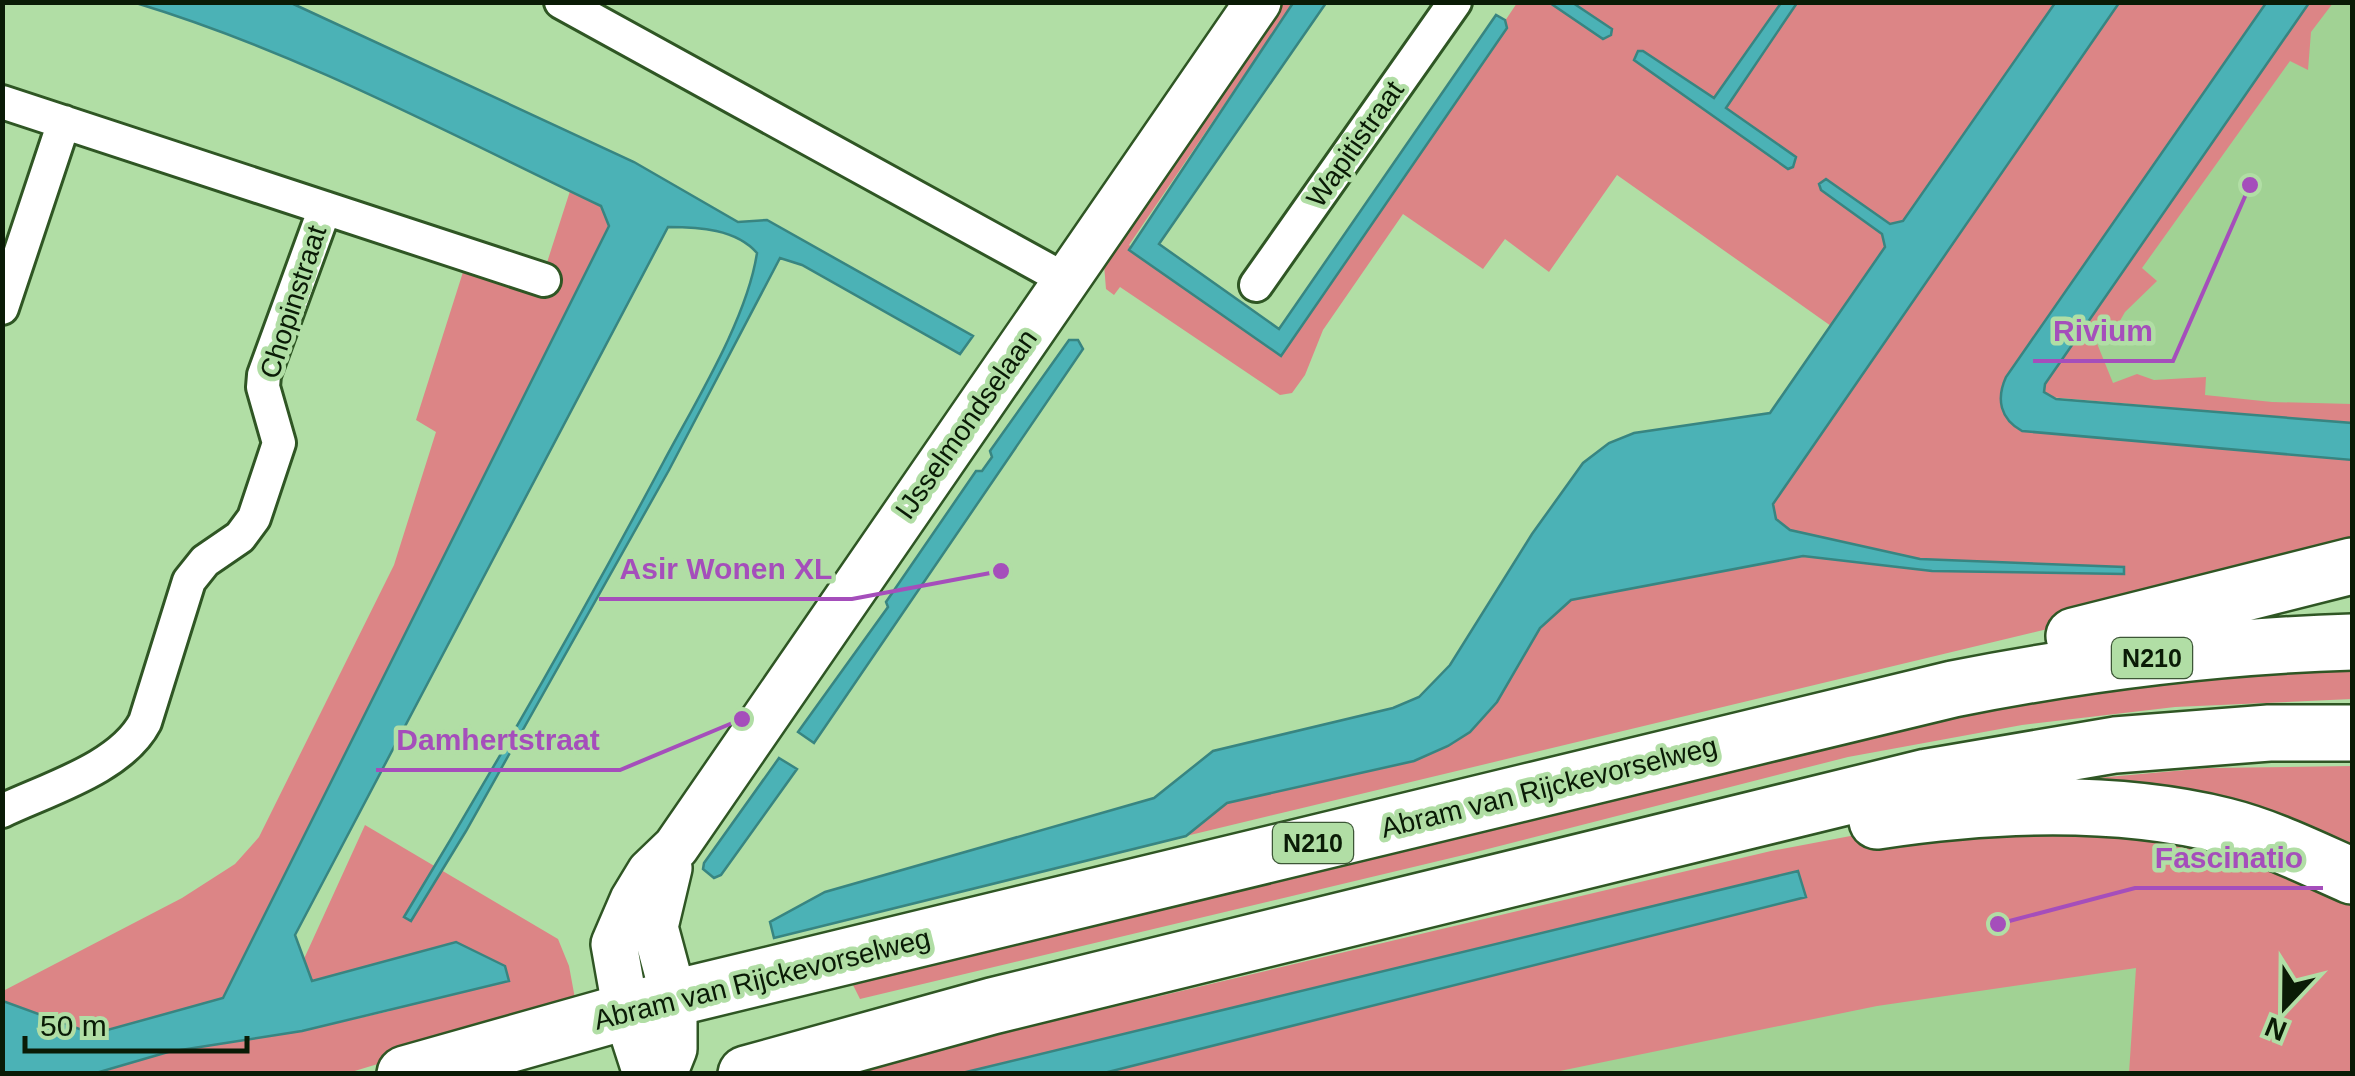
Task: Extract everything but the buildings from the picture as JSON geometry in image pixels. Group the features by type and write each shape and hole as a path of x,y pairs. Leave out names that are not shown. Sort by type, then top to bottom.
{"highway":[{"path":"1952,689 2011,650 2126,625 2352,566"},
{"name":"Abram van Rijckevorselweg","path":"406,1074 650,1005 1952,689 2050,670 2140,659 2352,642"},
{"path":"746,1074 992,1006 1911,781 2003,762 2115,746 2250,734 2352,733"},
{"path":"1601,858 1983,808 2071,808 2150,812 2226,826 2352,876"}],"street":[{"path":"561,2 1066,280"},
{"name":"IJsselmondselaan","path":"646,1074 655,927 676,847 1258,2"},
{"name":"Wapitistraat","path":"1256,285 1455,2"},
{"name":"Chopinstraat","path":"2,102 544,280"},
{"path":"2,308 64,122"},
{"name":"Chopinstraat","path":"2,811 110,760 138,735 146,722 188,581 205,561 240,537 254,518 278,443 264,375 325,208"},
{"name":"IJsselmondselaan","path":"650,1005 674,1049 664,1074"}],"shaded area":[{"path":"1275,3 1293,3 1129,245 1280,356 1517,3 2055,3 1831,326 1617,175 1549,272 1505,239 1483,269 1403,214 1323,330 1305,375 1292,393 1280,395 1120,287 1114,295 1106,289 1103,252"},
{"path":"2119,3 2266,3 2001,390 2022,431 2352,460 2352,556 1186,836 1227,803 1414,761 1470,732 1497,703 1540,628 1571,600 1803,556 1932,571 2123,574 2123,567 1920,559 1790,530 1776,519 1773,504"},
{"path":"2274,3 2352,3 2352,479 2020,368"},
{"path":"2309,3 2333,3 2311,32 2308,70 2290,61 2142,268 2157,281 2125,312 2117,326 2094,336 2113,383 2137,374 2154,380 2206,377 2205,395 2352,404 2352,423 2049,397 2044,392 2045,384"},
{"path":"570,191 601,206 609,226 223,998 93,1034 3,1001 3,991 182,898 235,864 259,837 394,565 436,432 416,420 463,272 510,287 517,267 543,275"},
{"path":"2352,663 2352,699 2175,707 2022,725 1848,757 1472,853 860,999 849,977 2076,684"},
{"path":"2352,766 2352,861 1985,788 2208,768"},
{"path":"2191,772 2130,1073 1320,1074"},
{"path":"365,825 558,939 569,966 576,1004 348,1073 96,1074 168,1052 302,1031 390,1011 344,973 312,981 303,961"},
{"path":"1898,827 2227,834 2352,900 2352,1073 2129,1073 2136,968 1877,1006 1550,1073 1104,1073 1806,897 962,1073 831,1074 1771,851"}],"water":[{"path":"289,2 634,162 738,222 767,220 973,336 960,354 802,265 780,258 669,470 466,831 411,921 404,917 602,576 705,386 743,305 757,253 728,234 668,227 295,935 312,981 456,942 505,966 509,981 302,1031 168,1052 96,1073 3,1073 3,1001 93,1034 223,998 609,226 601,206 372,96 255,45 136,3"},
{"path":"1293,3 1326,3 1159,244 1279,329 1496,15 1505,20 1507,28 1281,356 1129,250"},
{"path":"1550,3 1573,3 1612,29 1611,35 1603,39"},
{"path":"1781,3 1797,3 1726,108 1796,157 1793,167 1788,169 1634,60 1638,51 1643,51 1714,98"},
{"path":"2055,3 2119,3 1773,504 1776,519 1790,530 1920,559 2124,567 2124,574 1932,571 1803,556 1571,600 1540,628 1497,702 1470,732 1414,761 1227,803 1186,836 774,938 770,922 825,892 1154,798 1213,751 1393,708 1419,697 1450,665 1532,534 1583,463 1609,443 1634,433 1770,413 1885,247 1882,234 1821,190 1819,184 1826,179 1890,224 1903,221"},
{"path":"2266,3 2309,3 2045,384 2044,392 2056,399 2352,423 2352,460 2022,431 2009,421 2002,408 2006,377"},
{"path":"1069,340 1078,340 1083,349 814,743 798,732 888,607 886,602 976,471 982,471 992,457 990,451"},
{"path":"779,758 797,769 721,875 714,878 703,869 704,863"},
{"path":"1798,871 1806,897 1104,1073 962,1073"}],"place":[{"name":"Rivium","path":"2250,185"},
{"name":"Asir Wonen XL","path":"1001,571"},
{"name":"Damhertstraat","path":"742,719"},
{"name":"Fascinatio","path":"1998,924"}]}
